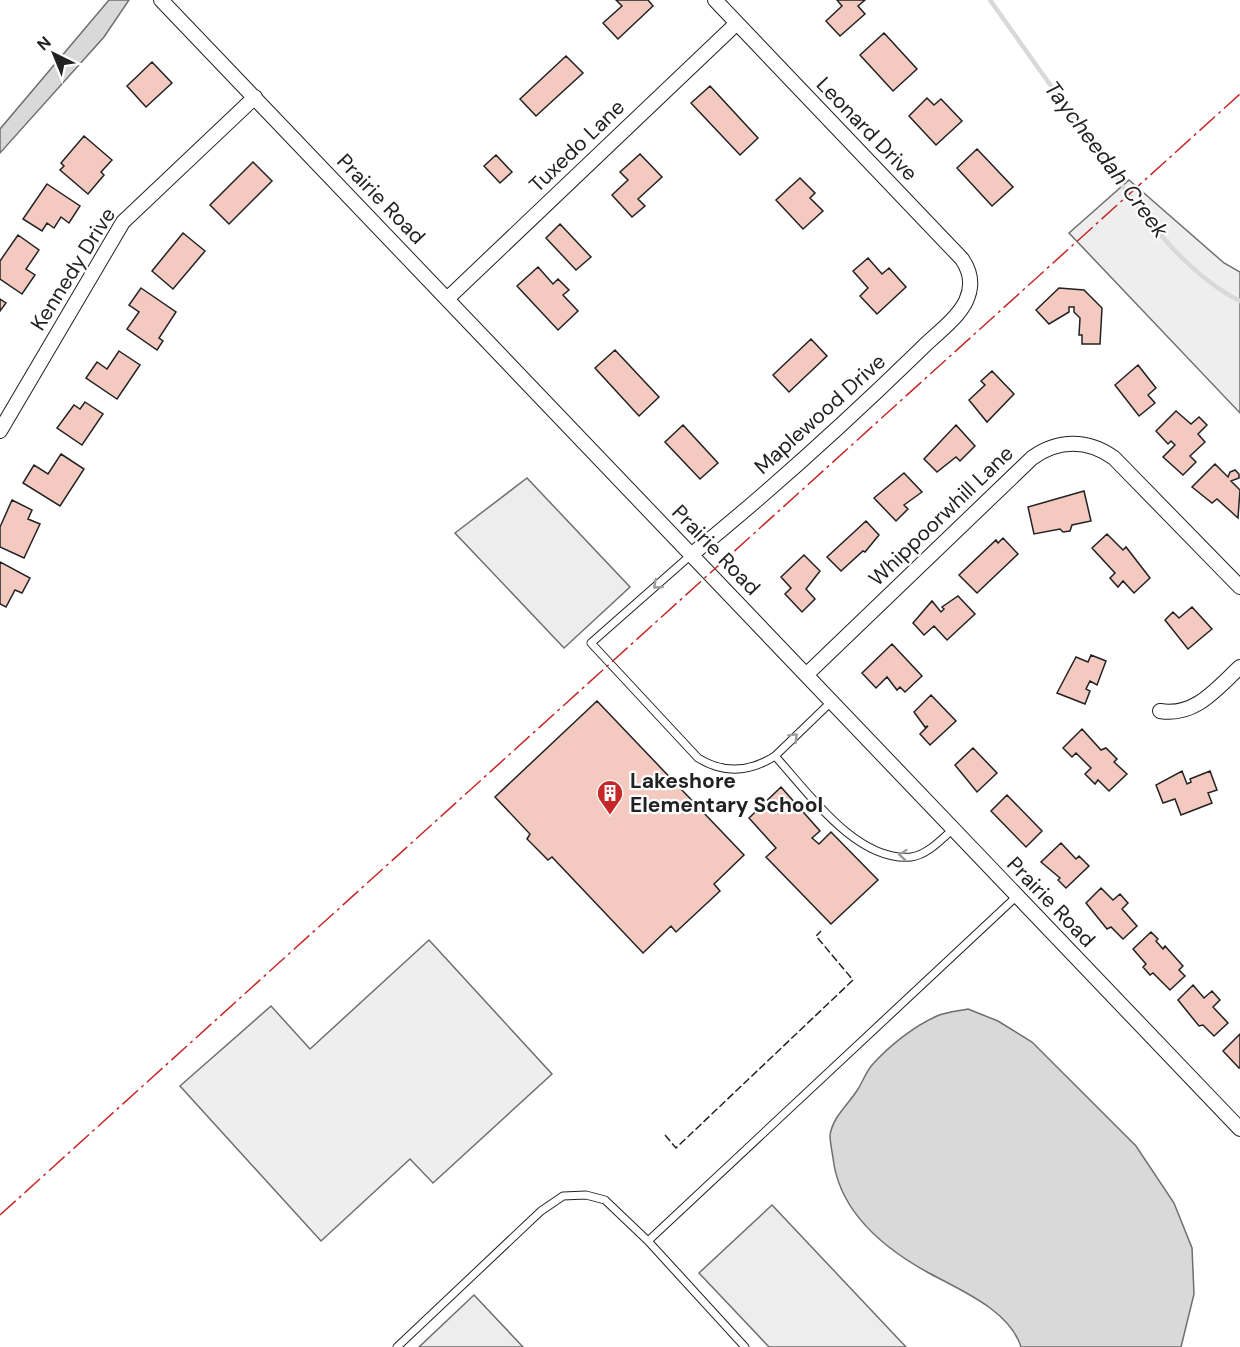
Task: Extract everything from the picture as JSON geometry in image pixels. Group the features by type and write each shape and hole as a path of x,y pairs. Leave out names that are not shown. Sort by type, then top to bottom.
{"street":[{"name":"Prairie Road","path":"162,0 1240,1129"},
{"name":"Leonard Drive","path":"715,0 962,259 970,279 968,296"},
{"name":"Tuxedo Lane","path":"447,299 737,23"},
{"name":"Kennedy Drive","path":"0,431 123,222 255,97"},
{"name":"Maplewood Drive","path":"691,555 869,398 959,311 968,296"},
{"name":"Whippoorwhill Lane","path":"806,675 1039,453 1064,444 1086,445 1103,451 1123,467 1240,587"},
{"path":"1160,711 1182,711 1197,705 1240,667"}],"lane":[{"path":"691,555 591,643 698,758 727,771 759,766 775,756 831,702"},
{"path":"775,756 842,830 884,854 912,857 933,846 953,829"},
{"path":"648,1241 1017,896"},
{"path":"397,1347 541,1211 563,1196 586,1195 604,1200 648,1241 745,1347"}],"shaded area":[{"path":"109,0 129,0 104,37 0,153 0,129"},
{"path":"1129,180 1224,263 1240,272 1240,413 1069,233"},
{"path":"527,478 630,587 564,648 455,533"},
{"path":"429,940 552,1074 433,1183 410,1159 321,1241 180,1086 271,1006 310,1049"},
{"path":"968,1009 998,1021 1032,1042 1136,1146 1174,1203 1192,1248 1194,1294 1181,1347 1021,1347 1015,1334 995,1311 894,1251 865,1226 854,1211 837,1177 830,1138 834,1122 870,1068 894,1044 937,1016"},
{"path":"772,1205 906,1347 769,1347 699,1273"},
{"path":"474,1295 523,1347 419,1347"}],"building":[{"path":"616,0 648,0 653,6 618,39 603,23 622,6"},
{"path":"837,0 865,0 858,6 865,14 840,36 826,21 842,6"},
{"path":"884,33 917,69 893,91 860,55"},
{"path":"566,56 583,73 536,116 520,99"},
{"path":"152,62 172,83 146,107 127,86"},
{"path":"710,86 758,138 740,155 691,103"},
{"path":"927,98 934,105 941,99 962,121 936,145 909,116"},
{"path":"84,136 112,160 101,172 104,175 88,194 60,170 64,166 61,163"},
{"path":"977,149 1013,187 992,206 957,168"},
{"path":"640,154 662,177 638,199 645,206 632,217 612,195 628,180 620,172"},
{"path":"496,155 512,172 500,183 484,166"},
{"path":"253,162 272,181 229,224 210,205"},
{"path":"800,178 815,193 810,198 823,211 803,229 776,200"},
{"path":"47,184 80,206 69,223 61,217 54,228 47,223 42,231 23,219"},
{"path":"560,224 591,257 576,270 546,238"},
{"path":"183,233 205,251 173,289 152,271"},
{"path":"18,235 39,250 26,269 35,275 22,294 0,279 0,261"},
{"path":"868,258 882,274 889,268 906,287 877,314 860,296 868,288 853,271"},
{"path":"538,267 553,284 558,279 569,290 563,295 578,311 558,330 517,286"},
{"path":"141,288 176,312 159,338 163,341 157,350 127,329 139,312 129,305"},
{"path":"1059,288 1084,290 1102,308 1100,344 1082,344 1082,335 1079,335 1080,318 1074,312 1074,307 1069,307 1069,312 1049,324 1036,310"},
{"path":"0,299 6,303 0,311"},
{"path":"811,339 827,356 789,392 773,375"},
{"path":"615,350 659,397 639,416 595,368"},
{"path":"119,351 140,365 117,399 86,378 97,362 107,369"},
{"path":"1138,365 1156,388 1148,395 1155,403 1139,416 1115,385"},
{"path":"992,371 1014,394 987,422 969,400 985,385 981,381"},
{"path":"85,402 103,414 82,445 57,428 74,405 80,409"},
{"path":"1176,411 1191,424 1199,417 1207,425 1198,434 1205,442 1190,456 1196,462 1183,475 1163,457 1175,445 1171,441 1168,444 1156,431"},
{"path":"683,425 718,463 700,479 665,442"},
{"path":"956,425 975,446 960,461 956,457 937,472 924,459"},
{"path":"61,454 84,469 60,506 23,483 34,465 48,474"},
{"path":"1215,464 1228,477 1230,472 1235,470 1239,474 1239,478 1231,481 1240,490 1238,518 1217,499 1212,503 1192,487"},
{"path":"904,473 922,492 904,505 908,509 896,521 874,498"},
{"path":"1084,491 1091,521 1072,525 1070,531 1063,532 1060,529 1034,534 1028,507"},
{"path":"12,500 32,510 28,519 40,524 24,558 0,547 0,527"},
{"path":"866,521 879,535 865,552 863,551 841,571 827,557"},
{"path":"1107,534 1123,550 1126,547 1150,578 1134,593 1123,581 1118,587 1110,578 1115,573 1092,548"},
{"path":"1003,538 1018,554 977,593 959,575 996,540 998,543"},
{"path":"804,555 820,571 806,589 815,599 802,612 785,594 791,588 781,577"},
{"path":"0,562 30,578 22,593 15,590 6,607 0,604"},
{"path":"958,596 975,614 947,640 934,626 924,635 913,623 932,601 941,612 944,609 942,607"},
{"path":"1192,607 1212,629 1188,649 1165,620 1173,612 1179,618"},
{"path":"892,644 922,676 905,692 900,687 897,690 887,677 876,688 862,673"},
{"path":"1091,655 1106,661 1097,685 1090,681 1086,689 1090,691 1085,704 1057,693 1076,657 1088,662"},
{"path":"931,695 956,721 930,745 920,734 928,726 925,727 914,712"},
{"name":"Lakeshore Elementary School","path":"597,701 744,855 714,884 720,891 676,932 671,926 643,953 552,857 548,860 527,839 530,834 495,797"},
{"path":"1082,729 1101,750 1106,748 1117,759 1114,762 1127,774 1109,791 1098,780 1095,784 1085,774 1091,768 1076,753 1072,757 1063,748"},
{"path":"973,748 997,773 977,792 955,765"},
{"path":"1182,771 1187,784 1191,782 1190,779 1210,771 1217,790 1208,793 1212,803 1181,815 1175,799 1163,803 1156,785"},
{"path":"781,787 820,831 812,838 819,844 831,832 878,880 831,924 766,857 776,848 749,818"},
{"path":"1007,795 1042,831 1026,847 991,811"},
{"path":"1061,843 1076,859 1079,856 1089,866 1066,888 1058,880 1060,878 1041,862"},
{"path":"1101,888 1113,900 1120,894 1128,903 1122,909 1137,926 1123,939 1111,927 1107,929 1086,903"},
{"path":"1151,932 1163,949 1165,946 1183,966 1179,970 1185,976 1170,990 1153,973 1150,975 1143,967 1146,964 1133,949"},
{"path":"1193,985 1204,998 1212,991 1220,1000 1213,1007 1228,1023 1214,1036 1203,1025 1199,1026 1178,1000"},
{"path":"1240,1034 1240,1068 1239,1068 1223,1051"}],"waterway":[{"name":"Taycheedah Creek","path":"990,0 1116,178 1153,226 1194,269 1216,287 1240,301"}],"fence":[{"path":"665,1135 676,1148 853,980 816,936 821,931"}],"power":[{"path":"0,1215 1240,94"}],"place":[{"name":"Lakeshore Elementary School","path":"610,816"}]}
